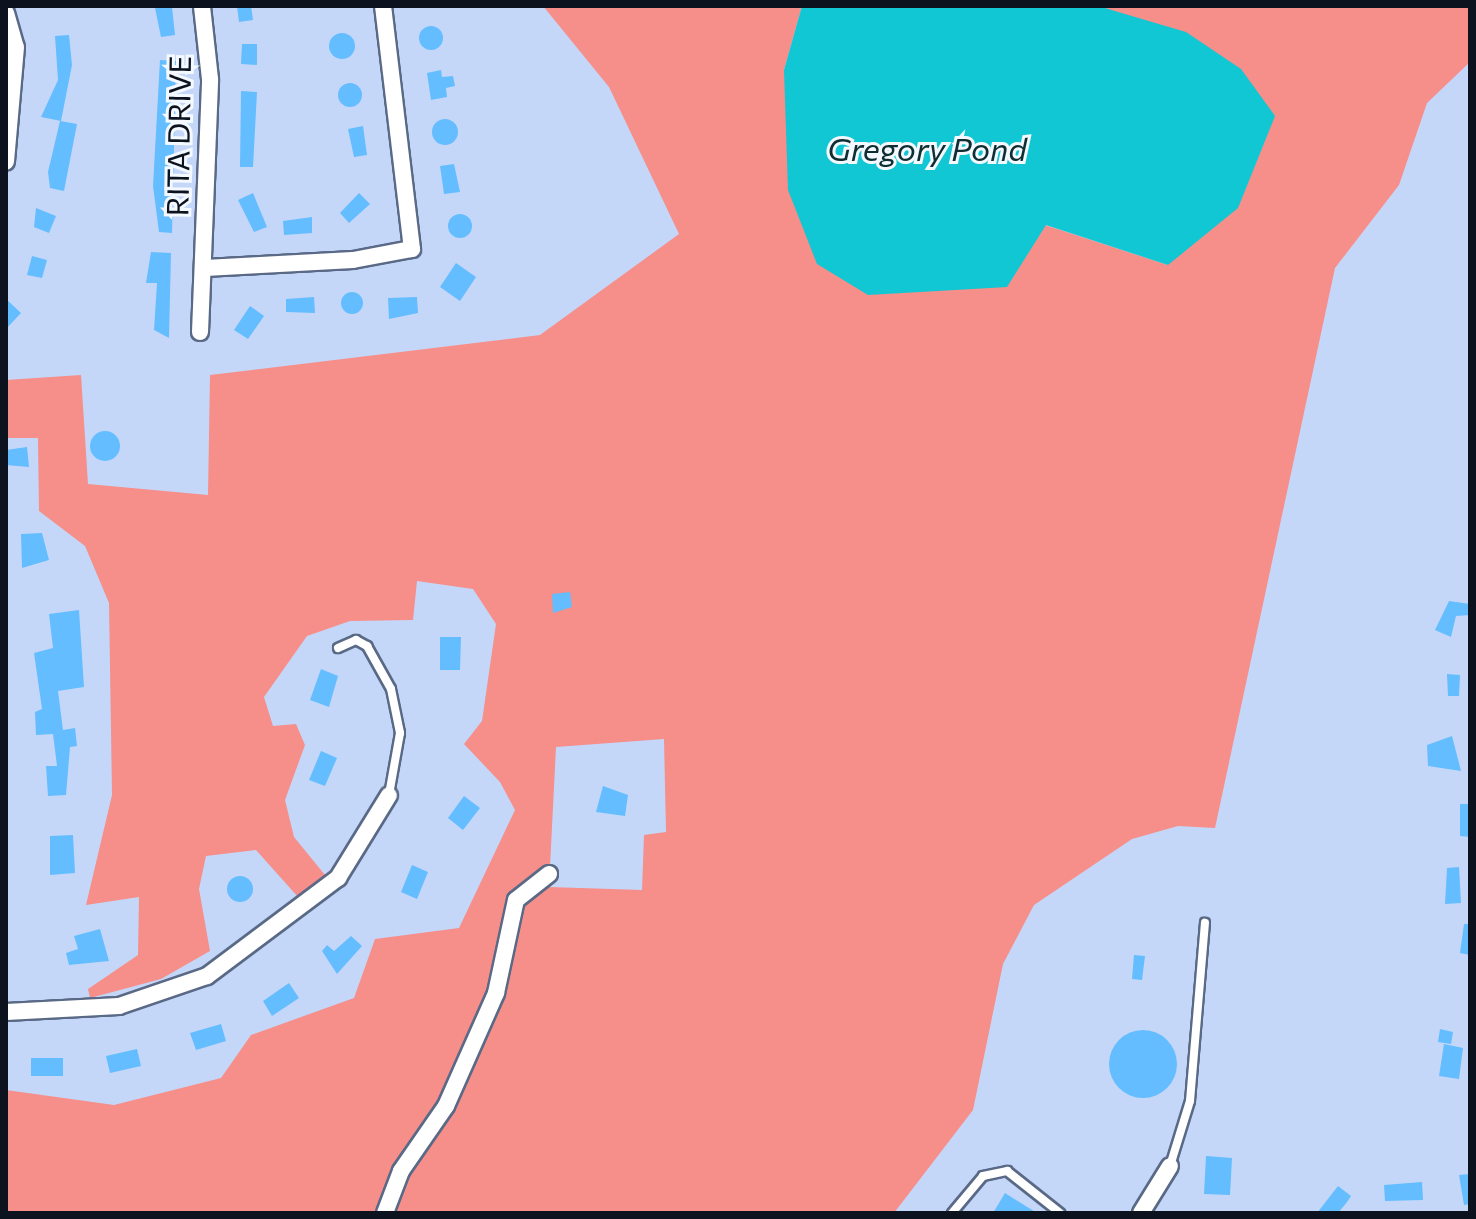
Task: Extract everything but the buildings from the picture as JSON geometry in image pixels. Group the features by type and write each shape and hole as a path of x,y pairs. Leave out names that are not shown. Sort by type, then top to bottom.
{"street":[{"name":"RITA DRIVE","path":"200,332 205,268 210,79 202,6"},
{"path":"205,268 353,260 412,249 383,6"},
{"path":"6,13 16,47 6,162"},
{"path":"6,1012 119,1006 207,976 338,878 389,795"},
{"path":"385,1213 401,1171 446,1106 496,993 516,900 549,874"},
{"path":"1141,1213 1170,1166"}],"lane":[{"path":"338,648 352,640 367,646 391,689 400,733 389,795"},
{"path":"1170,1166 1190,1101 1205,923"},
{"path":"952,1213 983,1176 1007,1171 1060,1213"}],"shaded area":[{"path":"543,6 802,6 784,70 1045,225 1168,265 1098,6 1470,6 1470,62 1427,103 1399,185 1335,268 1215,828 1178,826 1132,839 1034,905 1003,964 973,1110 894,1213 6,1213 6,1090 114,1105 221,1078 251,1035 354,998 375,939 459,928 515,810 500,782 464,744 482,721 496,624 473,589 417,581 413,620 350,621 307,636 264,697 273,726 296,724 305,745 285,800 294,837 325,875 298,897 256,850 206,856 199,889 210,951 161,979 90,998 88,989 138,955 139,897 86,905 112,795 109,603 85,546 39,511 38,438 6,438 6,380 81,375 88,484 208,495 210,375 540,335 679,234 609,87","holes":["664,739 666,832 644,835 642,890 549,887 556,747"]}],"water":[{"name":"Gregory Pond","path":"802,6 1098,6 1186,32 1241,69 1275,116 1238,208 1168,265 1046,225 1007,287 868,295 817,264 788,190 784,70"}]}
